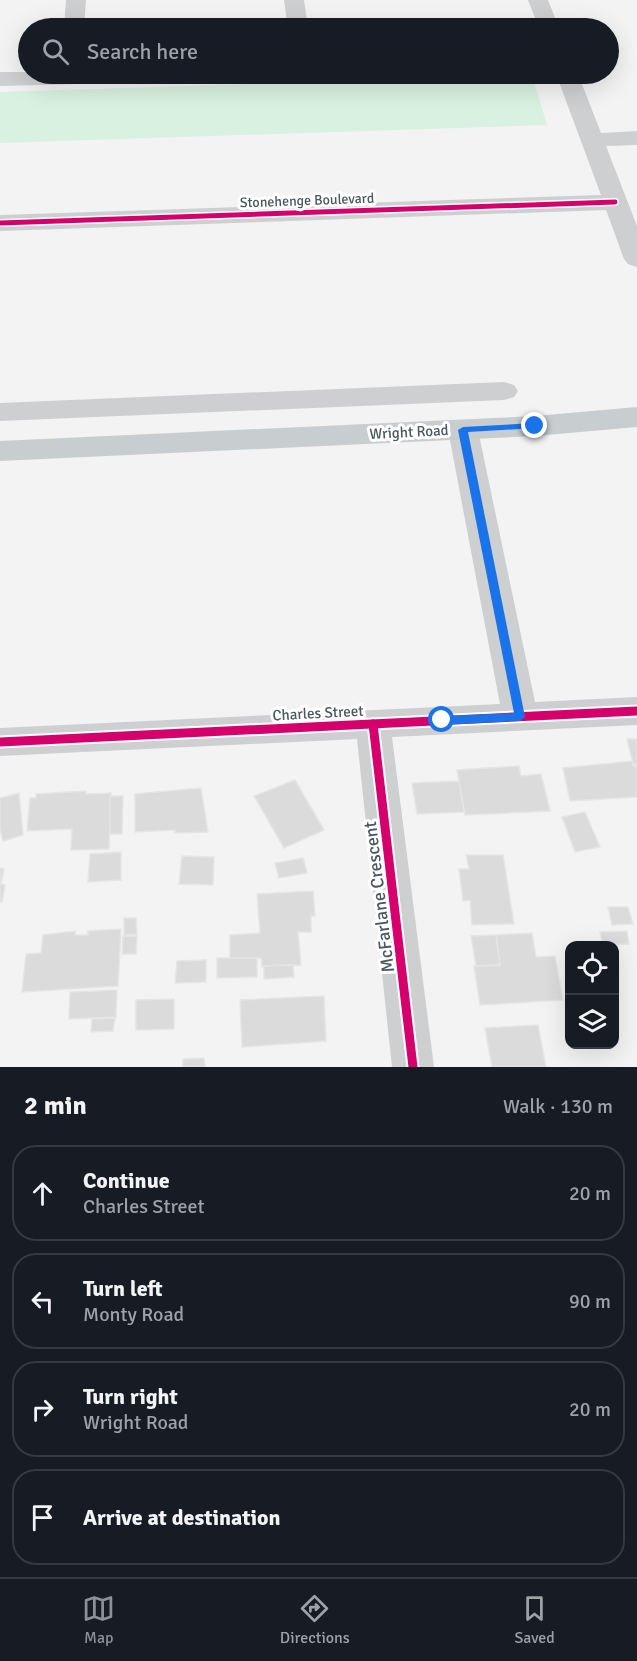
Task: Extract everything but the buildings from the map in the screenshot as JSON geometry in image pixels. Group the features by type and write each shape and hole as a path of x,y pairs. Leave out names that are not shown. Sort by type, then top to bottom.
{"main road":[{"name":"Wright Road","path":"0,451 463,430 575,424 637,417"}],"street":[{"path":"75,18 76,0"},
{"path":"294,0 297,18"},
{"path":"538,0 545,18"},
{"path":"0,79 18,78"},
{"path":"571,84 637,259"},
{"path":"593,140 637,138"},
{"name":"Stonehenge Boulevard","path":"0,223 615,202"},
{"path":"0,412 504,391"},
{"path":"218,441 220,402"},
{"path":"463,430 520,717"},
{"name":"Charles Street","path":"0,742 637,711"},
{"name":"McFarlane Crescent","path":"373,724 413,1067"}],"green space":[{"path":"250,84 535,84 547,125 0,143 0,92"}],"cycle path":[{"path":"0,223 615,202"},
{"path":"0,742 637,711"},
{"path":"373,724 413,1067"}],"route":[{"path":"442,720 520,717 463,430 535,426"}]}
